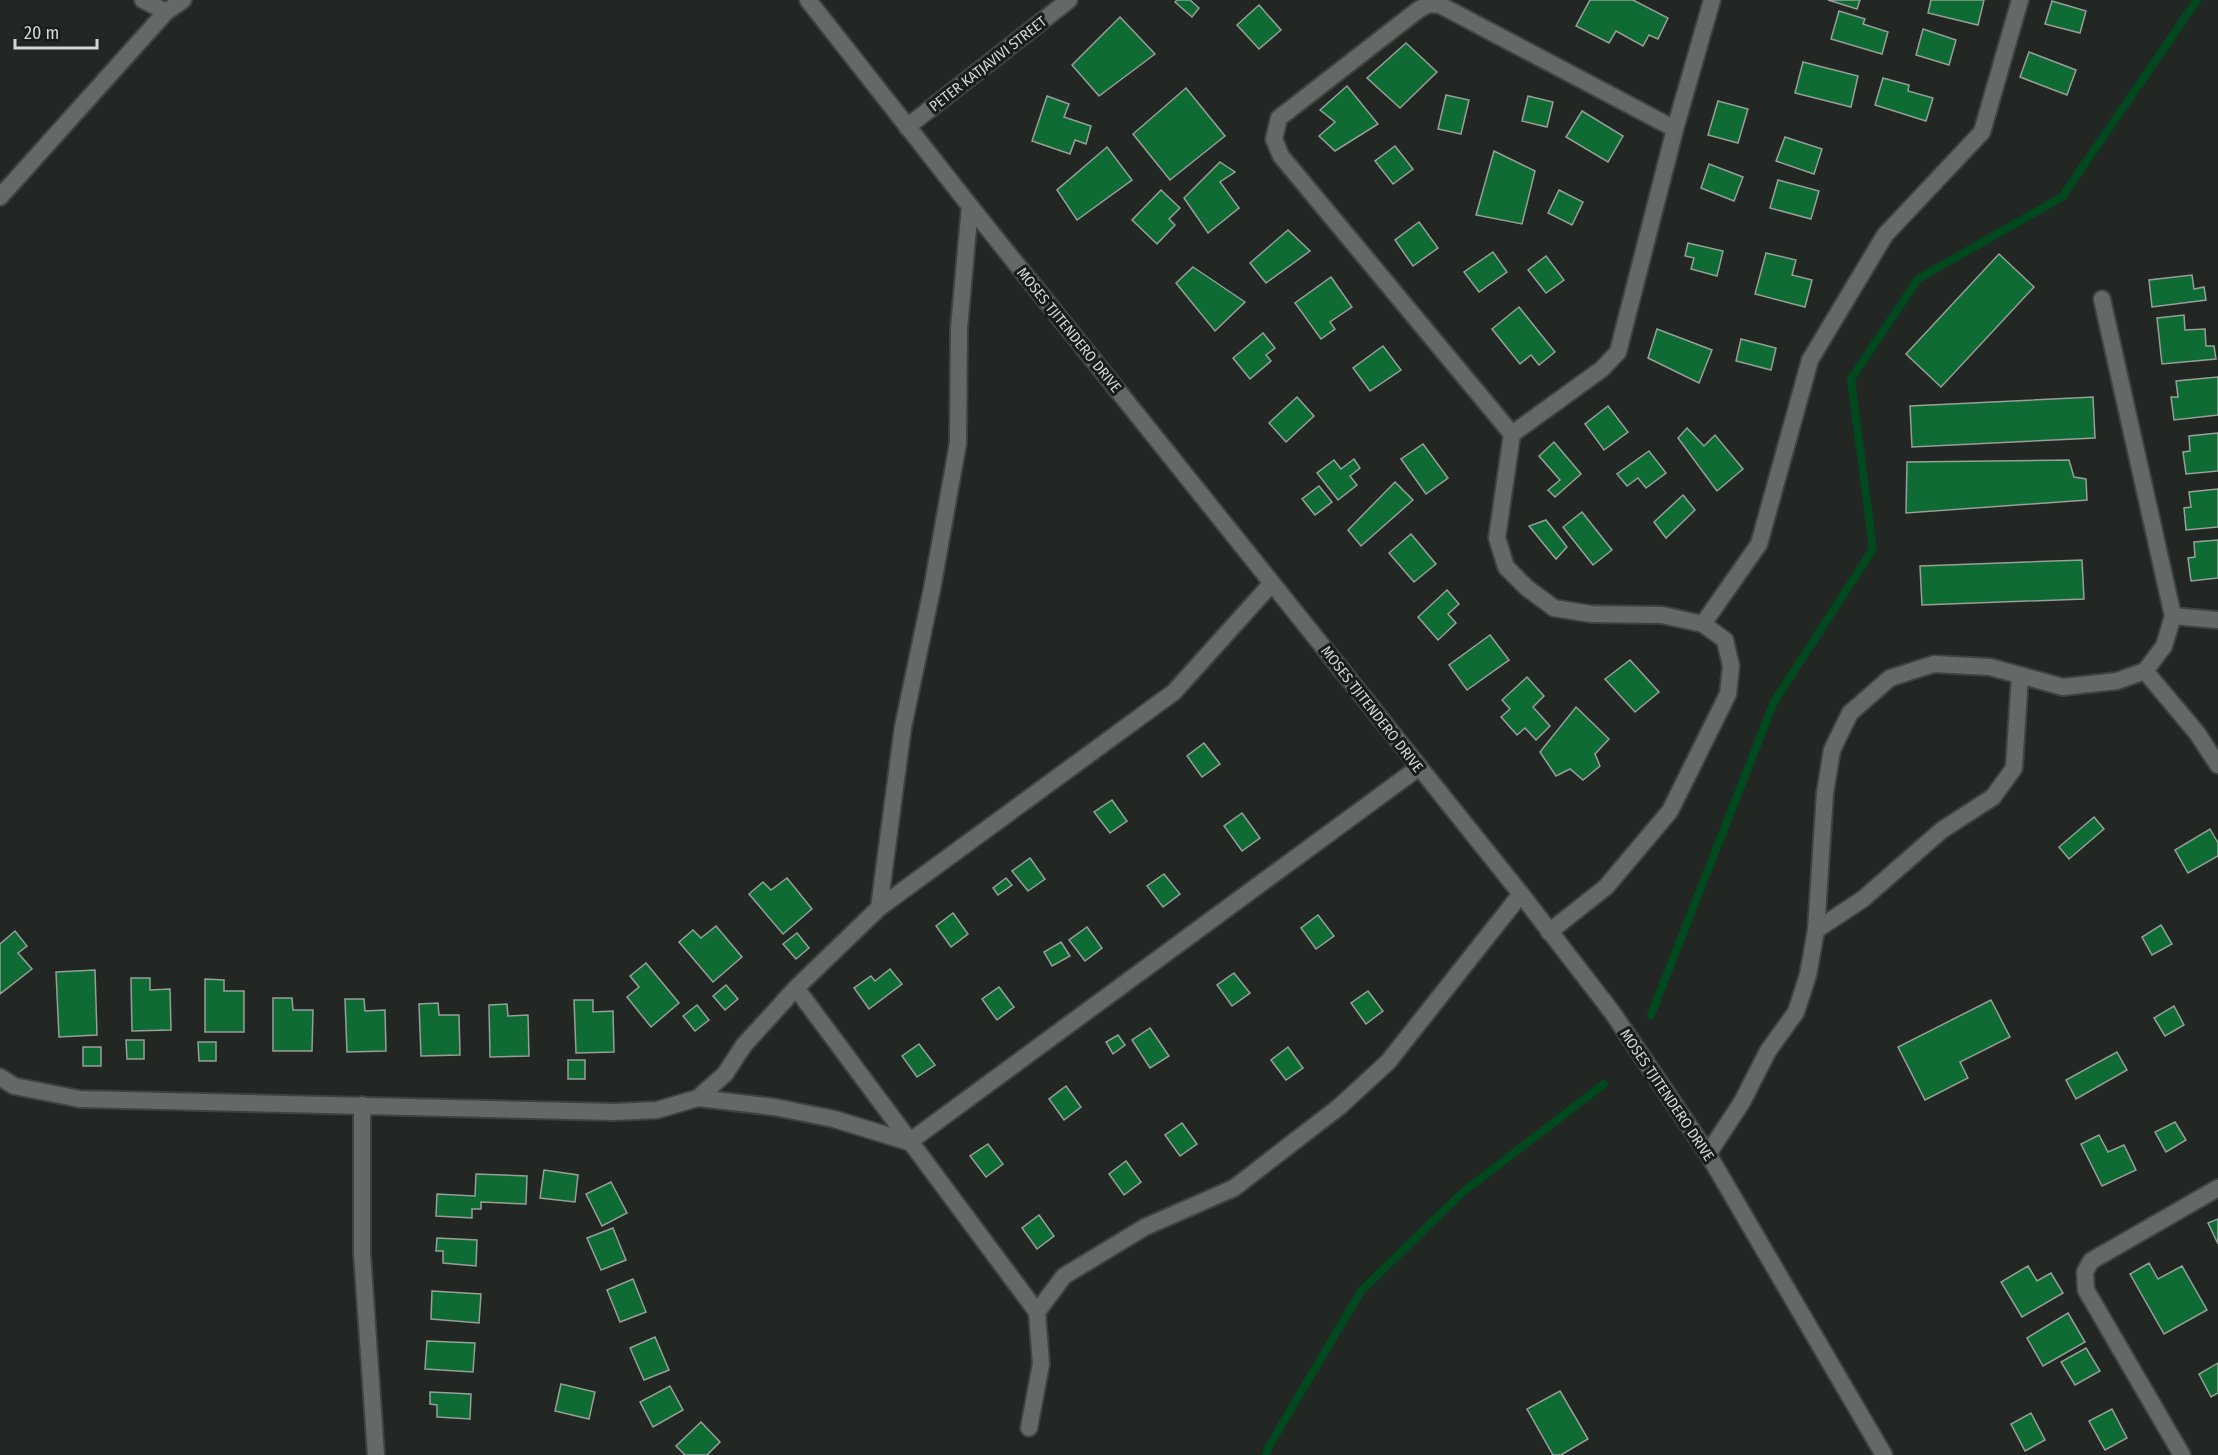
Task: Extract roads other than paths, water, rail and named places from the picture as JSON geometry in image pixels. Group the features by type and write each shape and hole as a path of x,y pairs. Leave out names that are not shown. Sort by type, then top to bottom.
{"street":[{"path":"143,0 166,12"},
{"path":"0,197 166,12 183,0"},
{"name":"MOSES TJITENDERO DRIVE","path":"808,0 1418,768 1521,894 1612,1012 1708,1154 1884,1455"},
{"name":"PETER KATJAVIVI STREET","path":"907,127 1069,0"},
{"path":"1549,932 1606,887 1670,811 1728,694 1731,666 1725,640 1703,624 1662,615 1591,614 1554,608 1527,588 1506,567 1497,538 1512,434 1602,369 1618,352 1675,129 1712,0"},
{"path":"1703,624 1759,544 1810,360 1885,235 1982,132 2020,0"},
{"path":"1512,434 1281,156 1274,139 1278,118 1418,10 1429,4 1440,5 1675,129"},
{"path":"879,908 903,727 932,589 958,443 959,328 970,206"},
{"path":"1708,1154 1742,1102 1768,1051 1796,1012 1809,975 1816,930 1825,793 1832,750 1850,713 1890,678 1934,664 1990,667 2063,687 2117,681 2145,671 2164,646 2173,616 2102,299"},
{"path":"698,1098 725,1074 744,1045 796,988 879,908 1174,692 1272,583"},
{"path":"2173,616 2218,620"},
{"path":"2145,671 2218,765"},
{"path":"1816,930 1863,899 1942,830 1993,797 2014,768 2020,675"},
{"path":"909,1142 1418,768"},
{"path":"1036,1312 1064,1276 1145,1227 1234,1188 1339,1107 1388,1062 1521,894"},
{"path":"796,988 1036,1312 1041,1364 1029,1428"},
{"path":"0,1077 14,1086 80,1099 615,1112 657,1110 698,1098 794,1111 834,1119 909,1142"},
{"path":"362,1105 362,1253 376,1455"},
{"path":"2182,1455 2086,1290 2085,1272 2091,1260 2218,1188"}],"waterway":[{"path":"1651,1015 1774,702 1873,549 1851,379 1918,279 2062,197 2197,0"},
{"path":"1266,1455 1361,1291 1463,1192 1604,1084"}]}
